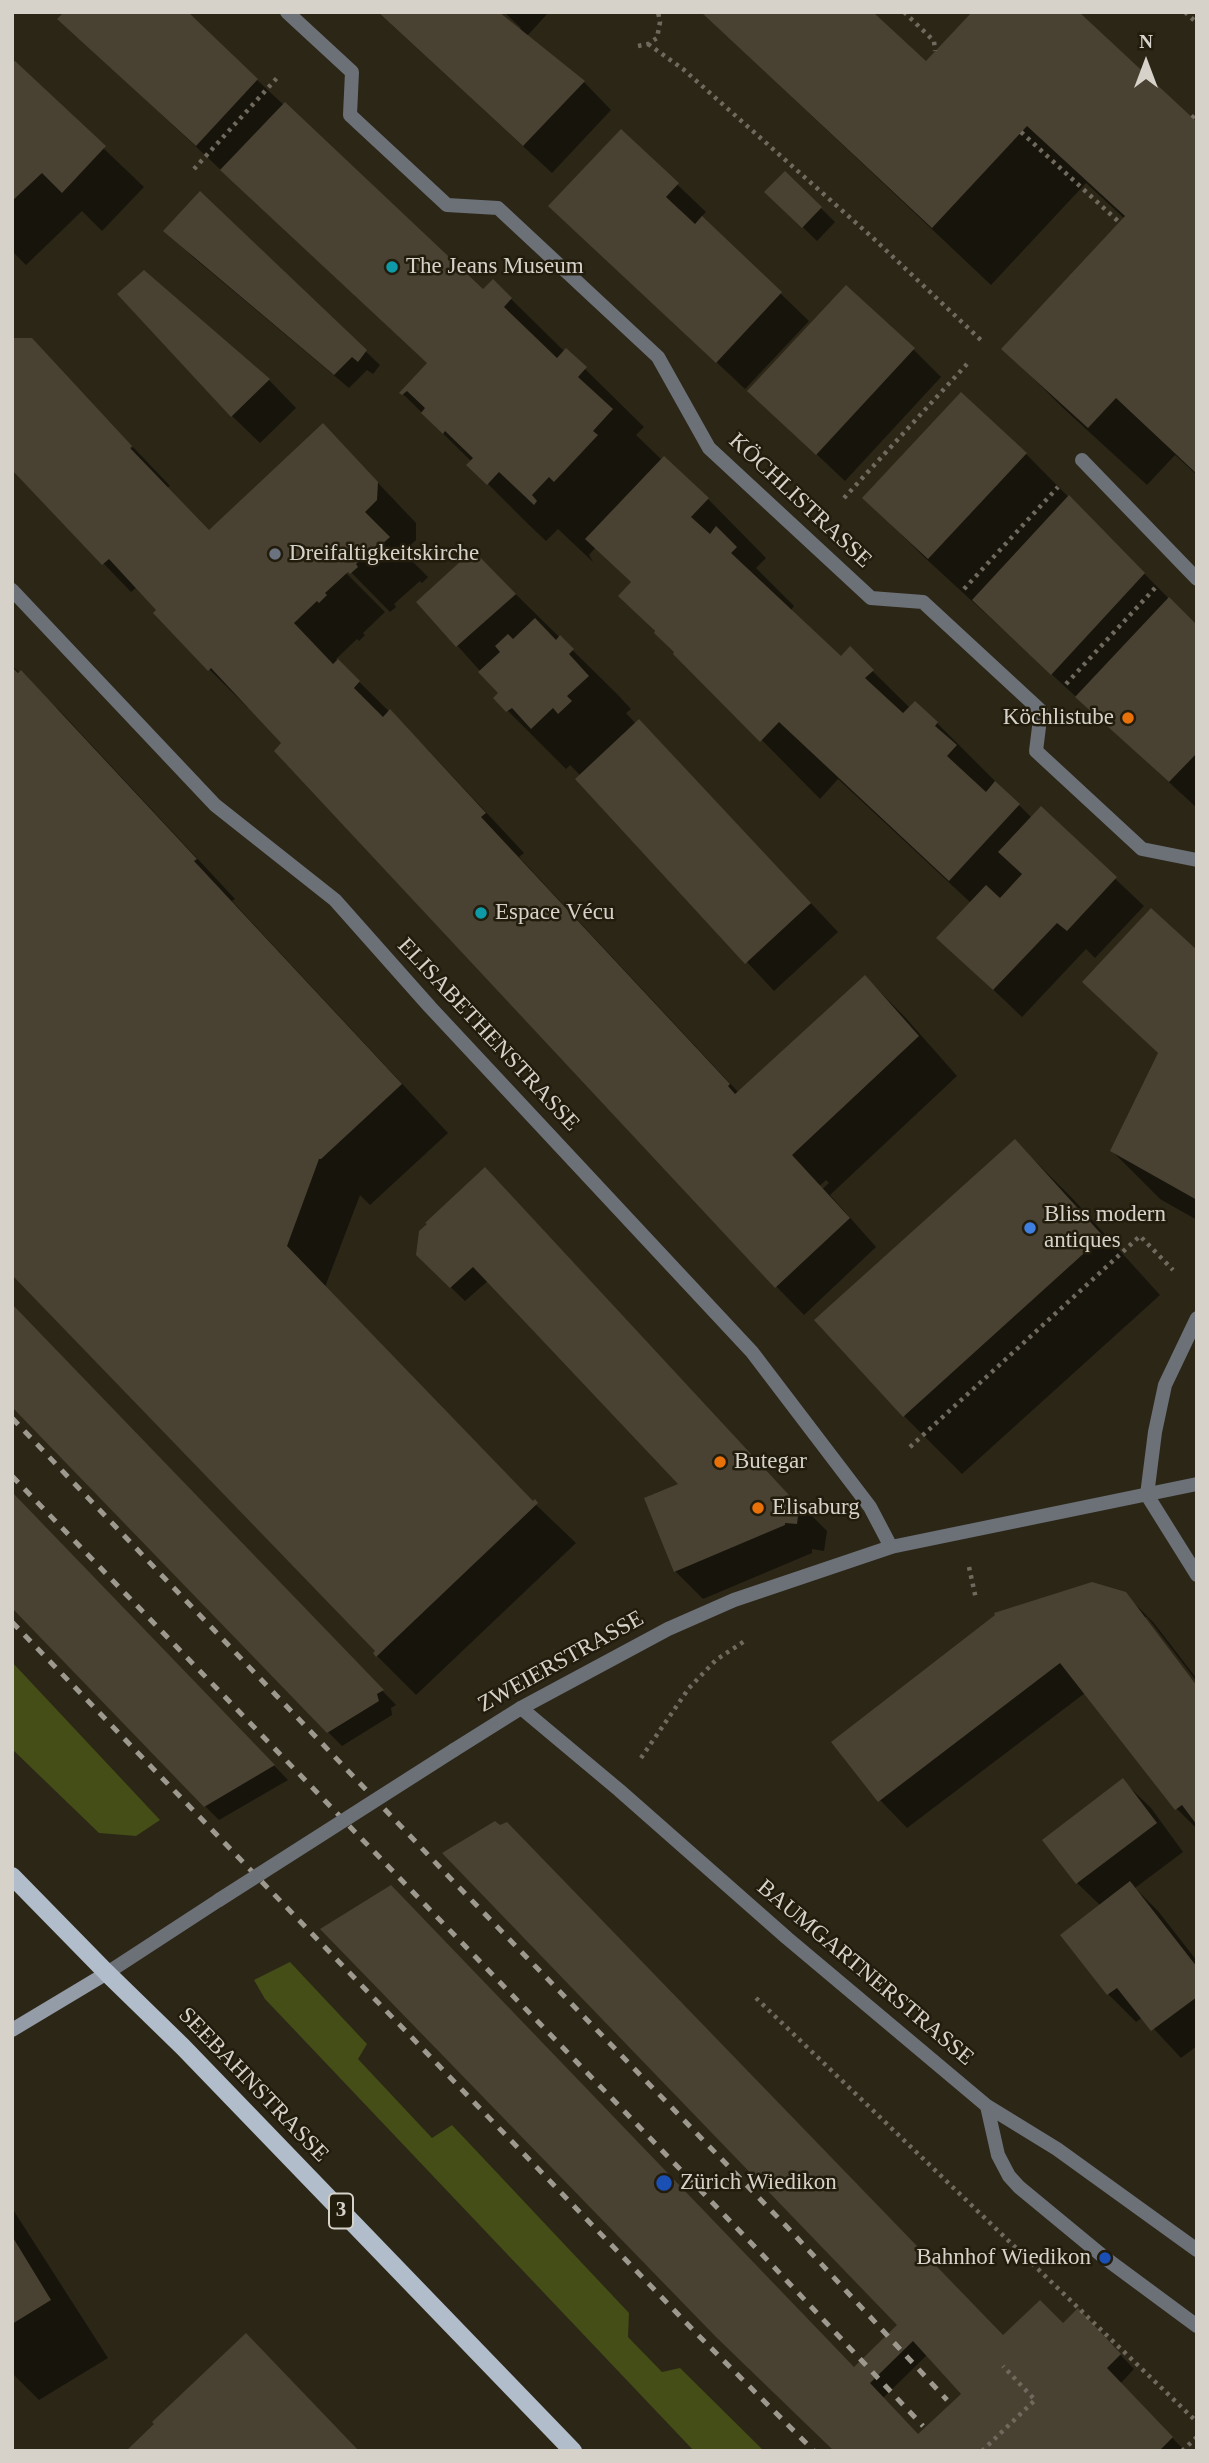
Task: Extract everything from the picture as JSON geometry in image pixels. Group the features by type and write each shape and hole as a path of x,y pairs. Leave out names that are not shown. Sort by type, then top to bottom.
{"main road":[{"name":"SEEBAHNSTRASSE","path":"12,1876 191,2055 573,2451"},
{"name":"ZWEIERSTRASSE","path":"12,2030 107,1973"}],"street":[{"name":"KÖCHLISTRASSE","path":"287,12 352,72 350,116 447,205 498,208 658,357 709,448 871,598 923,602 1041,711 1036,751 1142,849 1197,860"},
{"path":"1082,460 1197,579"},
{"name":"ELISABETHENSTRASSE","path":"12,590 215,805 335,900 430,1007 752,1352 870,1507 891,1547"},
{"path":"1197,1318 1165,1385 1155,1432 1147,1495 1197,1575"},
{"name":"ZWEIERSTRASSE","path":"107,1973 521,1708 668,1629 710,1610 891,1547 1197,1485"},
{"name":"BAUMGARTNERSTRASSE","path":"521,1708 987,2106 1057,2150 1197,2250"},
{"path":"987,2106 998,2155 1009,2176 1019,2187 1105,2258 1197,2326"}],"path":[{"path":"638,46 657,38 660,22 658,12"},
{"path":"904,12 934,41 935,51"},
{"path":"1185,12 1197,23"},
{"path":"648,44 683,69 833,202 984,343"},
{"path":"194,169 277,78"},
{"path":"1192,118 1197,113"},
{"path":"1021,132 1119,222"},
{"path":"1108,212 1114,206"},
{"path":"844,498 967,363"},
{"path":"964,590 1082,460"},
{"path":"1066,685 1179,561"},
{"path":"910,1447 1140,1236 1173,1270"},
{"path":"968,1563 976,1599"},
{"path":"619,1790 689,1688 716,1660 750,1637"},
{"path":"756,1998 1197,2422"},
{"path":"982,2451 1035,2399 1003,2366"},
{"path":"1182,2451 1197,2437"}],"green space":[{"path":"12,1662 160,1820 136,1836 99,1833 12,1749"},
{"path":"290,1962 367,2044 358,2059 432,2138 452,2125 629,2313 628,2337 662,2372 680,2368 764,2451 694,2451 265,1999 254,1980"}],"building":[{"path":"64,12 188,12 258,79 196,146 57,19"},
{"path":"378,12 499,12 585,81 523,146"},
{"path":"701,12 873,12 926,61 972,12 1079,12 1197,122 1197,474 1116,398 1088,428 1001,349 1125,216 1027,126 932,228"},
{"path":"15,61 106,146 62,193 42,173 12,201 12,63"},
{"path":"285,102 483,289 493,279 512,298 504,307 557,358 566,348 587,367 578,377 613,409 593,431 598,435 554,482 549,477 532,495 537,501 534,505 499,472 487,485 466,465 473,458 421,413 425,408 407,391 402,395 399,393 427,363 220,170"},
{"path":"621,129 679,183 666,197 695,224 702,216 782,292 716,363 548,206"},
{"path":"785,171 822,207 802,228 764,192"},
{"path":"200,191 367,350 358,362 352,357 334,375 163,231"},
{"path":"144,270 270,379 231,417 117,294"},
{"path":"846,285 915,348 816,455 747,391"},
{"path":"12,338 32,338 132,446 130,448 209,530 323,423 378,482 377,500 365,512 390,537 381,545 379,543 356,564 358,567 350,574 348,572 325,593 327,595 319,603 317,601 294,623 333,664 338,659 360,681 354,688 383,717 390,709 486,813 481,817 730,1084 728,1086 735,1094 865,975 919,1036 792,1155 850,1218 775,1288 274,751 281,743 211,668 208,671 153,613 156,610 109,559 102,565 12,470"},
{"path":"961,392 1027,453 928,559 862,498"},
{"path":"664,456 709,498 691,517 710,534 716,526 737,547 731,553 841,656 850,646 874,670 865,678 903,713 915,701 938,722 935,726 957,745 947,756 986,792 995,781 1020,804 949,881 779,722 760,742 673,654 655,631 618,596 631,582 585,539"},
{"path":"1069,495 1145,573 1051,675 972,600"},
{"path":"473,550 516,594 456,647 416,602"},
{"path":"1169,597 1197,625 1197,753 1169,782 1075,697"},
{"path":"535,618 556,640 560,635 574,649 569,654 589,676 567,696 572,701 558,714 553,708 531,729 512,708 506,712 493,698 498,693 478,672 500,652 495,646 508,634 513,639"},
{"path":"12,667 18,673 21,670 402,1084 319,1159 287,1246 533,1501 535,1499 538,1503 376,1657 373,1653 375,1651 12,1275"},
{"path":"639,719 811,903 745,964 575,779"},
{"path":"1041,806 1117,877 1067,931 1057,923 993,990 936,938 986,885 1000,898 1022,874 998,852"},
{"path":"1151,908 1197,950 1197,1200 1110,1151 1158,1053 1082,982"},
{"path":"1015,1139 1103,1236 903,1417 814,1320"},
{"path":"485,1167 789,1495 789,1499 800,1501 797,1524 785,1523 674,1572 644,1498 678,1484 473,1267 450,1288 416,1255 419,1231 427,1224 425,1223"},
{"path":"12,1304 384,1690 377,1694 379,1701 327,1733 12,1407"},
{"path":"12,1492 275,1765 204,1807 12,1608"},
{"path":"1092,1582 1126,1592 1197,1686 1197,1825 1182,1805 1175,1810 1060,1663 878,1802 831,1742 995,1615 994,1613"},
{"path":"1123,1778 1157,1823 1076,1884 1042,1840"},
{"path":"495,1821 500,1825 507,1822 1003,2335 1040,2300 1063,2323 1078,2308 1121,2354 1107,2368 1173,2437 1159,2451 834,2451 716,2337 320,1929 391,1885 854,2367 897,2325 442,1853","holes":["913,2341 961,2394 918,2434 870,2383"]},
{"path":"1130,1881 1197,1967 1197,1997 1151,2031 1117,1988 1107,1995 1060,1935"},
{"path":"12,2236 51,2300 12,2324"},
{"path":"246,2333 359,2451 126,2451 154,2424 152,2422"}],"railway":[{"path":"12,1418 789,2229 947,2400"},
{"path":"12,1476 757,2249 923,2426"},
{"path":"12,1622 699,2336 814,2451"}],"place":[{"name":"The Jeans Museum","path":"392,267"},
{"name":"Dreifaltigkeitskirche","path":"275,554"},
{"name":"Köchlistube","path":"1128,718"},
{"name":"Espace Vécu","path":"481,913"},
{"name":"Bliss modern antiques","path":"1030,1228"},
{"name":"Butegar","path":"720,1462"},
{"name":"Elisaburg","path":"758,1508"},
{"name":"Zürich Wiedikon","path":"664,2183"},
{"name":"Bahnhof Wiedikon","path":"1105,2258"}]}
